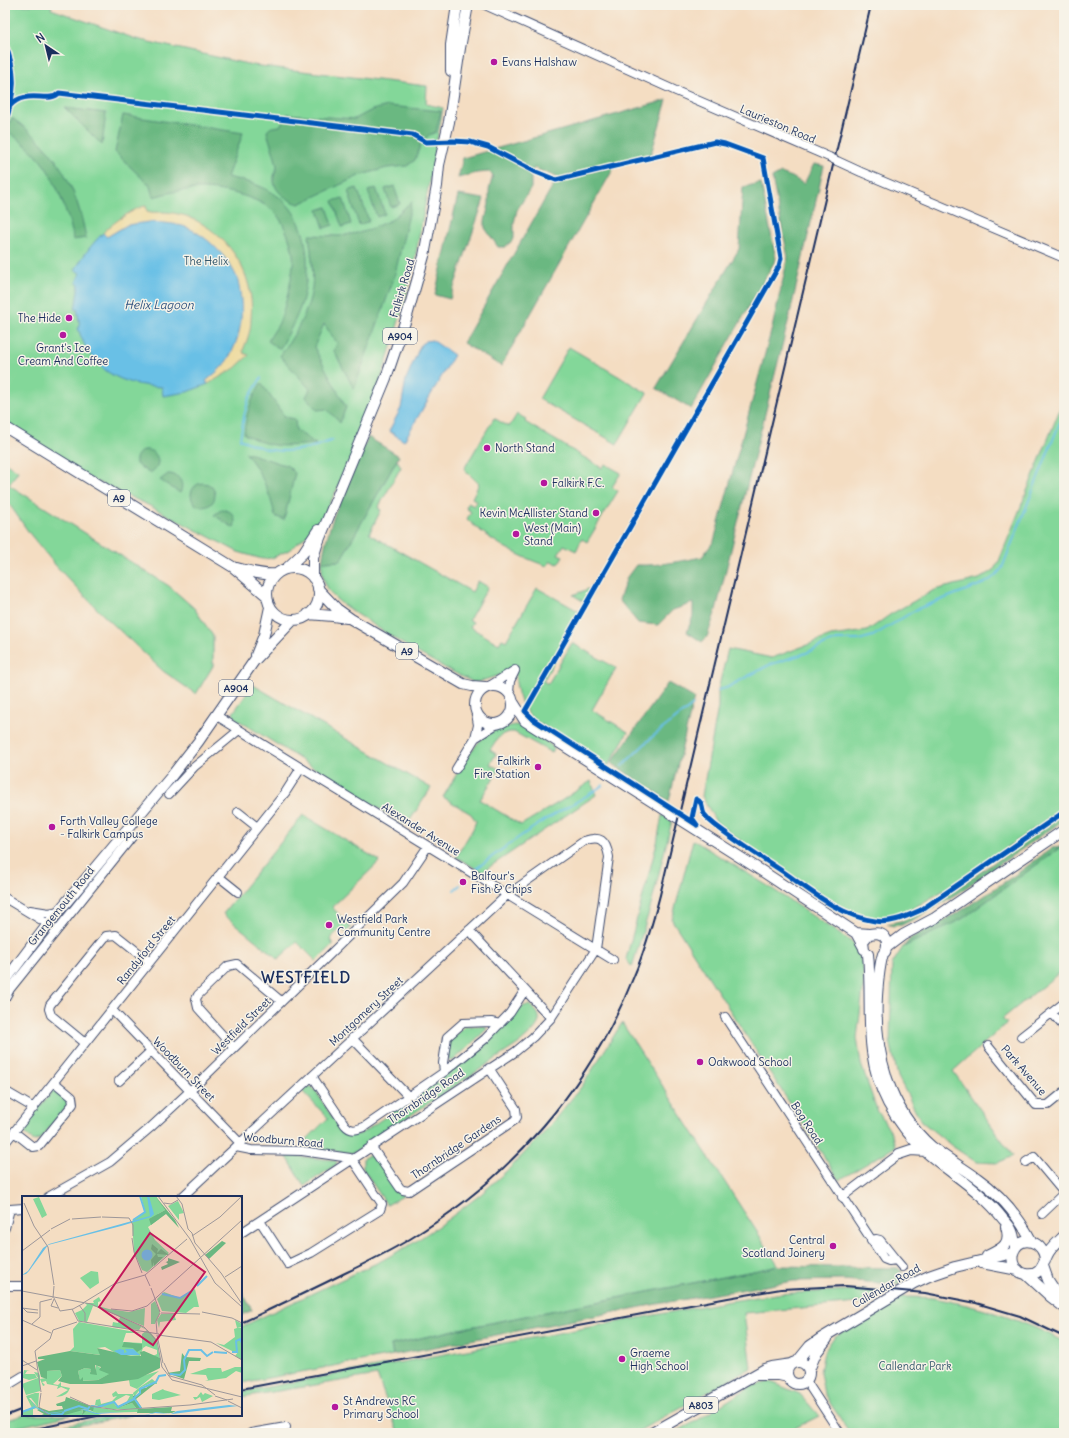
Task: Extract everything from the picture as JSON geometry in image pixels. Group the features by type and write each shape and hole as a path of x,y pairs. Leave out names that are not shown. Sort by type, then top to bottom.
{"main road":[{"name":"Falkirk Road","path":"451,103 451,45 457,5"},
{"name":"Falkirk Road","path":"313,578 313,558 386,378 407,316 424,256 437,186 439,165 449,122 468,5"},
{"name":"A9","path":"5,427 233,567 267,596"},
{"name":"Falkirk Road","path":"286,568 303,553 329,516"},
{"name":"A9","path":"233,567 269,575 276,574"},
{"path":"286,568 301,569 308,572 313,578 318,589 317,603 308,614 293,620 276,614 270,607 267,596 269,584 276,574 286,568"},
{"name":"A9","path":"318,589 337,609 350,619 463,684 488,686"},
{"name":"Grangemouth Road","path":"254,661 264,635 270,607"},
{"name":"A9","path":"308,614 350,619"},
{"name":"Grangemouth Road","path":"5,981 48,924 129,834 217,716 254,661 293,620"},
{"path":"463,684 475,709 485,722 491,724 525,721"},
{"path":"475,709 477,695 488,686 501,687 511,698 525,721 765,872 856,933 865,950 876,957 885,946 935,918 1064,830"},
{"path":"501,722 511,713 511,698"},
{"path":"856,933 878,933 885,946 881,962 876,1006 879,1048 887,1083 895,1100 913,1128 932,1147 978,1179 995,1193 1021,1224 1032,1240 1044,1252 1044,1264 1048,1280 1064,1306"},
{"path":"869,934 866,937 865,950 870,984 870,1049 880,1086 889,1104 907,1132 926,1151 996,1209 1012,1240 1013,1262 1051,1297 1064,1306"},
{"path":"899,1154 905,1145 907,1132"},
{"path":"899,1154 911,1150 926,1151"},
{"path":"972,1264 1005,1246 1008,1237 1012,1240"},
{"path":"1023,1272 1036,1273 1044,1264 1048,1253 1062,1238"},
{"name":"Callendar Road","path":"794,1363 810,1346 922,1279 940,1272 972,1264 1012,1240 1022,1243 1032,1240 1044,1245 1062,1238"},
{"name":"Callendar Road","path":"972,1264 1023,1272"},
{"name":"Callendar Road","path":"809,1370 816,1353 833,1331"},
{"path":"788,1377 788,1370 794,1363 803,1363 809,1370 809,1376 806,1381"},
{"name":"A803","path":"652,1433 751,1377 772,1367 794,1363"},
{"name":"A803","path":"751,1377 772,1374 788,1377 794,1383 800,1384 806,1381"}],"street":[{"name":"Laurieston Road","path":"485,5 673,90 829,157 855,170 1064,258"},
{"path":"488,686 515,670 510,681 511,698"},
{"path":"456,769 475,738 478,726 475,709"},
{"name":"Alexander Avenue","path":"217,716 613,960"},
{"path":"475,738 501,722"},
{"path":"169,794 194,767 239,730"},
{"name":"Randyford Street","path":"5,1143 285,793 301,768"},
{"path":"238,812 257,827"},
{"name":"Grangemouth Road","path":"5,998 10,989 129,834"},
{"name":"Montgomery Street","path":"238,1145 507,894 584,841 593,838 602,840 607,846 609,856 596,949"},
{"name":"Westfield Street","path":"50,1196 110,1162 190,1091 403,883 428,846"},
{"path":"218,876 238,892"},
{"path":"5,899 48,924"},
{"path":"23,909 49,914 59,911"},
{"path":"469,930 551,1018"},
{"path":"85,1043 51,1015 49,1010 50,1005 106,936 116,935 150,962"},
{"name":"Thornbridge Road","path":"242,1232 515,1052 533,1037 551,1018 596,949"},
{"path":"234,1048 198,1008 196,999 198,995 228,966 237,964 281,1001"},
{"path":"312,1076 349,1129 356,1130 364,1127 444,1072 485,1039 500,1024 524,990"},
{"path":"1021,1037 1064,1003"},
{"name":"Woodburn Street","path":"112,1010 190,1091 238,1145"},
{"path":"1052,1013 1064,1027"},
{"name":"Bog Road","path":"725,1017 871,1241 884,1259 889,1261 896,1260 902,1267"},
{"path":"444,1072 443,1064 447,1037 463,1023 491,1022 500,1024"},
{"path":"352,1038 409,1097"},
{"name":"Park Avenue","path":"988,1046 1036,1105 1048,1105 1064,1092"},
{"path":"119,1081 151,1051"},
{"name":"Thornbridge Gardens","path":"371,1146 400,1188 409,1192 515,1120 517,1117 516,1109 489,1068"},
{"path":"14,1132 34,1147 39,1146 73,1104 72,1097 54,1082"},
{"path":"5,1091 34,1108"},
{"name":"Woodburn Road","path":"183,1196 238,1145 250,1150 302,1151 352,1159"},
{"path":"842,1197 899,1154"},
{"path":"1026,1162 1034,1157 1064,1193 1042,1214"},
{"path":"260,1221 288,1264 311,1253 380,1210 382,1207 381,1202 352,1159"},
{"path":"5,1232 8,1207 22,1208"},
{"path":"5,1286 22,1286"},
{"path":"5,1387 22,1377"},
{"path":"806,1381 840,1433"},
{"path":"251,1433 286,1427"}],"green space":[{"name":"The Helix","path":"5,5 52,5 51,9 136,39 252,65 427,86 426,104 443,108 414,264 404,304 364,435 325,513 309,534 289,550 272,558 262,559 238,552 150,506 78,473 5,427"},
{"path":"667,100 651,154 559,178 534,168 531,173 531,188 517,210 514,223 514,239 505,247 498,247 485,228 489,204 489,190 493,175 489,172 477,173 458,178 463,158"},
{"path":"388,106 441,111 436,132 429,135 421,143 415,160 407,166 387,168 361,175 299,204 281,194 275,186 274,176 277,166 267,132 271,128 280,126 287,114 355,119 372,110"},
{"path":"65,108 106,113 102,145"},
{"path":"123,115 243,133 227,177 262,187 285,202 295,214 301,227 305,242 307,272 302,302 295,320 280,349 268,341 278,325 287,299 293,254 289,239 280,219 270,208 250,198 239,194 216,190 184,190 153,197 149,183 147,183 115,152"},
{"path":"12,118 28,130 41,143 53,156 62,170 77,201 86,238 73,240 61,198 46,167 33,152 6,130"},
{"path":"814,164 824,166 788,322 716,610 707,637 702,642 687,632 693,616 693,603 673,610 658,625 638,623 619,600 627,577 636,565 678,562 702,557 714,541 772,328 788,257 772,178 781,173 804,184"},
{"path":"615,166 501,366 463,343 556,180"},
{"path":"761,183 776,259 691,409 656,388 739,249 743,187"},
{"path":"394,186 400,204 391,207 385,189"},
{"path":"357,188 369,221 359,225 348,191"},
{"path":"376,188 385,214 377,217 368,191"},
{"path":"458,195 484,199 450,299 435,295"},
{"path":"343,198 351,224 342,227 333,201"},
{"path":"412,201 394,278 354,389 334,351 337,343 324,324 314,347 346,407 340,423 327,409 317,410 306,397 310,389 280,356 300,324 308,306 313,275 309,235 339,236 363,232 391,220"},
{"path":"327,207 333,225 324,228 318,210"},
{"path":"569,347 647,393 617,444 539,399"},
{"path":"261,383 285,417 295,419 296,430 316,444 290,446 271,445 244,434 246,420 254,395"},
{"path":"1064,399 1064,808 953,885 898,917 871,919 847,911 786,873 716,822 702,796 718,707 718,690 728,649 772,658 831,636 867,631 891,614 934,590 979,579 993,571 999,561"},
{"path":"517,414 526,419 525,422 602,468 605,464 621,473 612,487 618,491 587,542 582,539 576,551 564,545 558,554 563,556 558,564 551,561 547,566 525,558 495,541 467,519 471,512 466,508 468,503 474,506 477,501 472,498 479,484 464,469 494,418 509,427"},
{"path":"368,437 399,456 340,561 322,562 329,530"},
{"path":"144,450 154,452 158,459 156,467 149,473 136,464 137,456"},
{"path":"245,452 288,466 295,473 284,520 275,516 264,482 256,467"},
{"path":"397,460 401,467 378,508 381,510 369,534 472,592 478,581 488,587 469,620 473,622 470,627 499,644 502,639 506,641 537,588 582,613 543,681 548,684 572,643 616,668 592,710 628,732 608,766 534,720 525,709 519,697 515,670 478,682 473,682 404,645 344,605 330,592 323,576 322,562 341,561 341,557"},
{"path":"5,462 18,471 9,485 169,586 194,608 213,636 213,666 196,694 163,671 98,610 57,567 30,534 5,498"},
{"path":"168,474 178,477 180,480 182,486 180,493 160,480"},
{"path":"203,483 211,487 215,495 211,503 203,507 195,503 191,495 195,487"},
{"path":"221,510 229,511 233,515 235,521 234,528 214,515"},
{"path":"588,589 593,592 586,603 573,595"},
{"path":"668,683 694,698 669,801 611,763"},
{"path":"253,685 431,788 406,826 235,718 233,713"},
{"path":"515,725 522,726 551,745 554,749 552,753 514,732 506,733 499,737 490,750 496,754 490,764 499,769 480,800 521,825 591,781 596,795 482,872 456,857 473,829 476,821 471,814 443,797 470,754 482,739 494,730"},
{"path":"1064,814 1064,820 958,893 922,915 902,925 893,926 887,924 904,920 924,911"},
{"path":"303,815 380,861 332,907 351,928 346,932 340,929 330,939 333,945 316,961 297,942 278,959 223,914"},
{"path":"662,815 672,821 651,905 632,967 626,959 657,843"},
{"path":"693,840 768,886 853,943 858,952 863,967 864,982 857,1038 861,1064 877,1110 892,1134 895,1147 839,1180 672,920"},
{"path":"1064,844 1064,969 1002,1019 1007,1023 953,1071 1013,1156 997,1163 976,1162 952,1146 921,1121 898,1077 890,1041 892,964 903,947 932,933"},
{"path":"1061,847 962,919 903,947 911,938 959,912 1015,875 1052,848"},
{"path":"529,1005 535,1010 539,1020 535,1029 521,1042 357,1151 352,1153 299,1147 328,1118 302,1091 306,1088 312,1087 316,1091 339,1127 348,1134 360,1134 419,1094 472,1055 519,1007"},
{"path":"622,1023 779,1266 455,1330 391,1345 393,1355 242,1383 242,1327 381,1261 415,1242 447,1220 480,1195 511,1167 542,1135 582,1086"},
{"path":"465,1026 485,1026 487,1029 454,1060 450,1061 447,1057 449,1040"},
{"path":"54,1089 65,1098 68,1106 40,1139 36,1141 32,1140 21,1130"},
{"path":"286,1155 333,1160 336,1161 337,1164 304,1186"},
{"path":"373,1156 378,1159 403,1196 387,1205 363,1169 363,1158"},
{"path":"779,1266 898,1268 907,1281 901,1285 843,1280 794,1281 657,1304 393,1355 391,1345 455,1330"},
{"name":"Graeme High School","path":"853,1290 888,1292 869,1302 744,1313 751,1368 635,1433 398,1433 377,1375 242,1397 242,1392 725,1302 776,1294"},
{"path":"242,1292 252,1310 242,1314"},
{"name":"Callendar Park","path":"896,1297 933,1298 983,1309 1034,1327 1064,1342 1064,1433 850,1433 824,1394 820,1372 824,1352 834,1337"},
{"path":"771,1382 800,1394 819,1416 785,1433 674,1433 698,1420 751,1386"},
{"path":"22,1415 67,1416 5,1430 5,1421"},
{"path":"110,1416 127,1416 71,1427 50,1433 27,1433"}],"sand":[{"path":"146,206 147,211 149,212 177,214 186,216 201,223 215,233 226,244 244,271 249,286 251,321 248,339 243,351 245,354 249,355 235,368 208,384 206,381 225,363 127,225 107,237 103,233 123,216 136,209"}],"water":[{"name":"Helix Lagoon","path":"149,222 184,226 201,235 214,246 225,258 235,273 238,280 241,301 241,320 238,337 231,354 224,365 206,381 208,384 187,392 163,396 162,387 147,386 120,379 99,365 84,343 78,328 80,327 77,309 75,310 79,284 76,283 80,273 75,270 84,255 103,233 107,237 127,225"},
{"path":"432,340 454,355 404,441 389,431 401,408 406,379 421,344"}],"waterway":[{"path":"261,378 249,398 240,439 256,446 280,451 303,449 333,440"},
{"path":"718,690 726,688 769,665 806,653 837,640 859,640 873,636 917,609 985,583 992,578 1002,568 1064,412"},
{"path":"622,766 652,737 693,705"},
{"path":"477,868 534,827 603,785"},
{"path":"454,890 460,885"}],"railway":[{"path":"242,1323 305,1293 402,1244 447,1215 482,1188 514,1158 544,1126 571,1091 595,1054 616,1016 642,956 660,895 871,5"},
{"path":"242,1389 781,1289 845,1286 925,1293 976,1303 1020,1316 1064,1337"},
{"path":"5,1416 22,1409"},
{"path":"16,1433 97,1416"},
{"path":"5,1433 21,1429"}],"cycle path":[{"path":"5,45 12,66 13,75 11,104 5,124"},
{"path":"10,106 23,98 50,97 59,93 413,135 426,142 470,142 488,147 536,172 556,180 715,142 725,144 763,158 781,258 779,266 525,711 534,720 697,825"},
{"path":"697,825 692,818 696,799 701,804 704,814 714,824 816,895 850,914 881,922 899,919 921,910 1064,812"}],"place":[{"name":"Evans Halshaw","path":"494,62"},
{"name":"The Hide","path":"69,318"},
{"name":"Grant's Ice Cream And Coffee","path":"63,335"},
{"name":"North Stand","path":"487,448"},
{"name":"Falkirk F.C.","path":"544,483"},
{"name":"Kevin McAllister Stand","path":"596,513"},
{"name":"West (Main) Stand","path":"516,534"},
{"name":"Falkirk Fire Station","path":"538,767"},
{"name":"Forth Valley College - Falkirk Campus","path":"52,827"},
{"name":"Balfour's Fish & Chips","path":"463,882"},
{"name":"Westfield Park Community Centre","path":"329,925"},
{"name":"Oakwood School","path":"700,1062"},
{"name":"Central Scotland Joinery","path":"833,1246"},
{"name":"Graeme High School","path":"622,1359"},
{"name":"St Andrews RC Primary School","path":"335,1407"}],"district":[{"name":"WESTFIELD","path":"306,978"}]}
